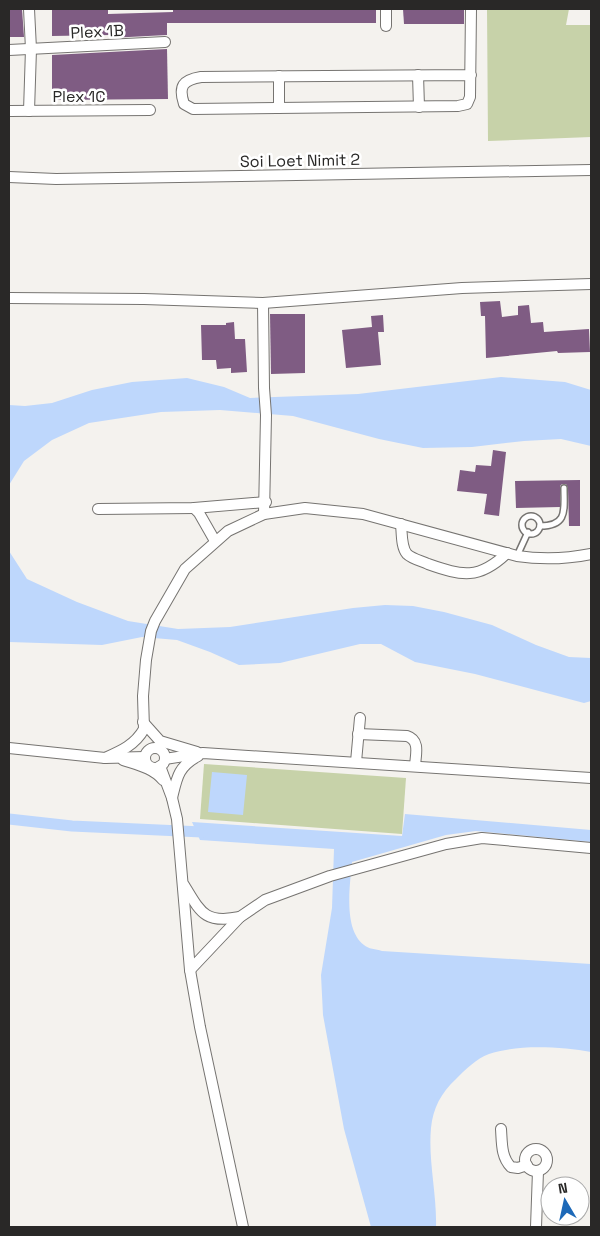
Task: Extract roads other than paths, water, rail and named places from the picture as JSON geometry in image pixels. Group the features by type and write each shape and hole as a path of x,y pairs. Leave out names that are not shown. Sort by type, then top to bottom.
{"street":[{"path":"29,9 32,49 29,111"},
{"path":"386,9 386,26"},
{"path":"471,9 471,75 470,97 467,104 419,107 193,109 184,104 181,94 182,85 189,79 201,77 471,75"},
{"name":"Plex 1B","path":"9,50 164,42"},
{"path":"418,75 419,107"},
{"path":"279,76 279,108"},
{"name":"Plex 1C","path":"9,111 150,110"},
{"name":"Soi Loet Nimit 2","path":"9,178 56,179 591,170"},
{"path":"9,298 144,299 264,303 462,288 591,284"},
{"path":"264,303 264,388 266,415 266,502 264,514"},
{"path":"98,509 194,508 266,502"},
{"path":"194,508 215,541"},
{"path":"201,753 152,767 148,765 144,726 146,660 151,631 155,621 185,569 228,531 264,514 305,508 363,514 512,554 538,559 562,559 591,554"},
{"path":"401,524 404,548 409,556 452,572 468,574 484,570 512,554"},
{"path":"356,762 360,718"},
{"path":"144,726 160,741 201,753 415,765 591,778"},
{"path":"104,758 123,750 131,744 144,726"},
{"path":"358,734 407,736 412,738 415,741 416,747 415,765"},
{"path":"9,748 104,758 147,754 153,748 161,750 162,763 177,819 190,970 200,1027 243,1227"},
{"path":"171,795 181,768 201,753"},
{"path":"118,758 157,773 171,795"},
{"path":"190,970 240,917 266,900 330,876 446,844 482,838 591,848"},
{"path":"183,882 199,910 210,918 224,920 240,917"},
{"path":"501,1129 503,1156 506,1162 511,1167 518,1168 527,1165"},
{"path":"533,1150 542,1151 547,1158 547,1162 542,1170 533,1171 527,1165 527,1156 533,1150"},
{"path":"536,1227 538,1171"}],"lane":[{"path":"540,526 554,525 563,516 564,488"},
{"path":"528,516 537,518 540,526 535,533 528,532 523,528 523,523 528,516"},
{"path":"512,554 528,532"}],"water":[{"path":"501,377 565,382 591,390 591,446 561,439 472,447 423,448 379,439 293,416 220,410 161,412 89,423 52,440 24,461 9,485 9,405 25,406 52,403 92,390 132,382 187,378 224,387 250,398 358,394"},
{"path":"9,551 27,579 77,602 128,621 178,629 230,627 353,608 385,605 413,606 444,612 492,625 536,645 569,657 591,658 591,701 584,703 475,674 415,662 381,644 360,644 280,663 239,665 177,640 142,637 102,645 9,642"},
{"path":"212,772 247,775 243,815 208,812"},
{"path":"405,814 591,830 591,842 476,831 446,835 352,862 349,906 350,918 357,938 372,949 591,964 591,1052 554,1048 513,1049 489,1054 471,1065 442,1095 432,1121 430,1140 436,1227 371,1227 344,1129 323,1015 321,975 332,908 334,849 200,840 192,822 402,836"}],"waterway":[{"path":"9,819 72,826 202,832"}]}
